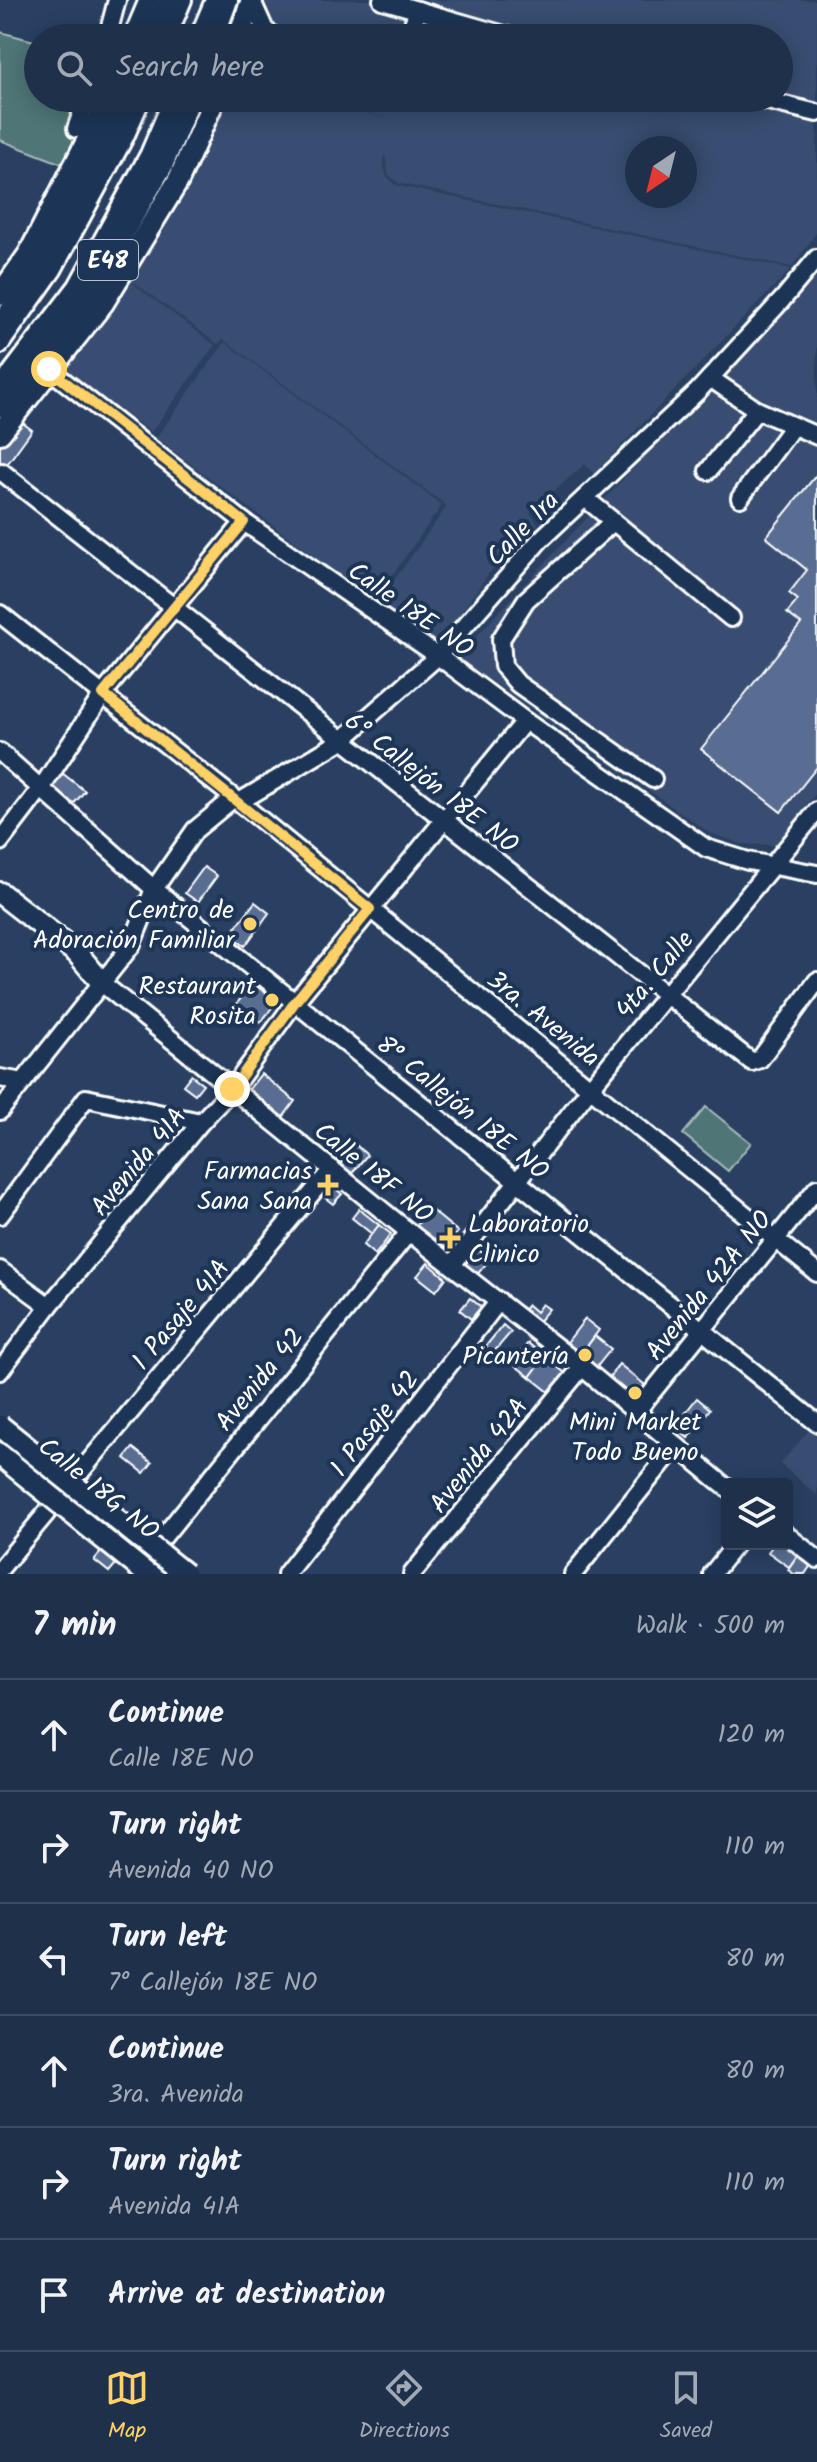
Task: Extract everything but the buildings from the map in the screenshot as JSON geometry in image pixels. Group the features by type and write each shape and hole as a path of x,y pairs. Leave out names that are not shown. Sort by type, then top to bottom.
{"main road":[{"path":"140,24 150,0"},
{"path":"160,24 171,0"},
{"path":"218,24 227,0"},
{"path":"243,24 252,1"},
{"name":"E48","path":"0,295 29,254 102,112"},
{"name":"E48","path":"0,325 45,265 121,112"},
{"name":"E48","path":"0,433 88,293 162,166 185,112"},
{"path":"179,129 197,112"},
{"name":"E48","path":"0,406 103,303 178,181 206,112"},
{"path":"0,893 77,953 101,983"},
{"path":"0,906 101,983"},
{"path":"0,1426 185,1574"},
{"path":"0,1455 147,1565"}],"street":[{"path":"111,24 117,0"},
{"path":"173,24 183,0"},
{"path":"204,24 214,0"},
{"path":"382,0 466,24"},
{"path":"252,1 262,24"},
{"path":"413,24 418,10"},
{"path":"793,107 817,113"},
{"path":"76,129 82,112"},
{"path":"0,345 53,270 136,112"},
{"path":"0,387 77,286 149,154 167,112"},
{"name":"Calle 1ra","path":"0,1111 131,946 154,889 195,830 234,802 341,741 438,656 540,540 710,378 817,258"},
{"name":"Calle 18E NO","path":"43,364 244,522 706,848 748,861 817,874"},
{"path":"710,378 757,410 817,436"},
{"path":"708,471 757,410"},
{"path":"740,498 793,426"},
{"name":"6° Callejón 18E NO","path":"2,472 752,1062 756,1062 817,981"},
{"path":"585,498 731,618"},
{"path":"0,842 42,787 103,694 244,522"},
{"path":"613,522 526,600 501,639 503,666 518,684 653,779"},
{"name":"3ra. Avenida","path":"0,614 591,1087 817,1273"},
{"name":"Avenida 41A","path":"0,1371 49,1306 201,1122 232,1089 295,1002 525,721"},
{"name":"8° Callejón 18E NO","path":"0,752 154,889 817,1423"},
{"path":"774,864 817,811"},
{"name":"4ta. Calle","path":"452,1265 591,1087 774,864"},
{"name":"Calle 18F NO","path":"101,983 409,1232 582,1367 721,1483"},
{"path":"0,1078 23,1082"},
{"path":"0,1215 86,1098 201,1122"},
{"name":"1 Pasaje 41A","path":"0,1569 332,1169"},
{"name":"Avenida 42A NO","path":"636,1412 817,1188"},
{"name":"Avenida 42","path":"147,1565 409,1232"},
{"path":"0,1270 49,1306"},
{"name":"1 Pasaje 42","path":"286,1574 499,1301"},
{"name":"Avenida 42A","path":"412,1574 582,1367"},
{"name":"Calle 18G NO","path":"0,1439 65,1490 147,1565 169,1574"},
{"path":"573,1574 675,1447"},
{"path":"793,1540 817,1559"},
{"path":"712,1574 731,1550"}],"shaded area":[{"path":"257,0 409,0 501,24 249,24"},
{"path":"417,0 817,0 817,232 792,267 398,183 388,174 385,153 386,175 395,185 791,269 594,474 585,464 530,512 538,524 489,573 437,646 378,603 447,506 223,339 218,344 125,276 213,112 360,112 393,119 364,112 793,112 793,24 538,24 540,16 538,24 506,24"},
{"path":"817,272 817,792 775,845 742,844 710,833 457,657"},
{"path":"124,277 215,345 151,432 63,368"},
{"path":"225,342 442,505 374,601 156,438"},
{"path":"809,1430 817,1437 817,1495 780,1464"}],"green space":[{"path":"0,32 24,38 24,112 90,112 65,165 0,140"},
{"path":"706,1107 751,1143 728,1171 683,1134"}],"place":[{"name":"Centro de Adoración Familiar","path":"250,924"},
{"name":"Restaurant Rosita","path":"272,1000"},
{"name":"Farmacias Sana Sana","path":"328,1185"},
{"name":"Laboratorio Clinico","path":"450,1238"},
{"name":"Picantería","path":"585,1355"},
{"name":"Mini Market Todo Bueno","path":"635,1393"}],"route":[{"path":"49,369 244,522 103,694 370,909 295,1002 232,1089"}]}
